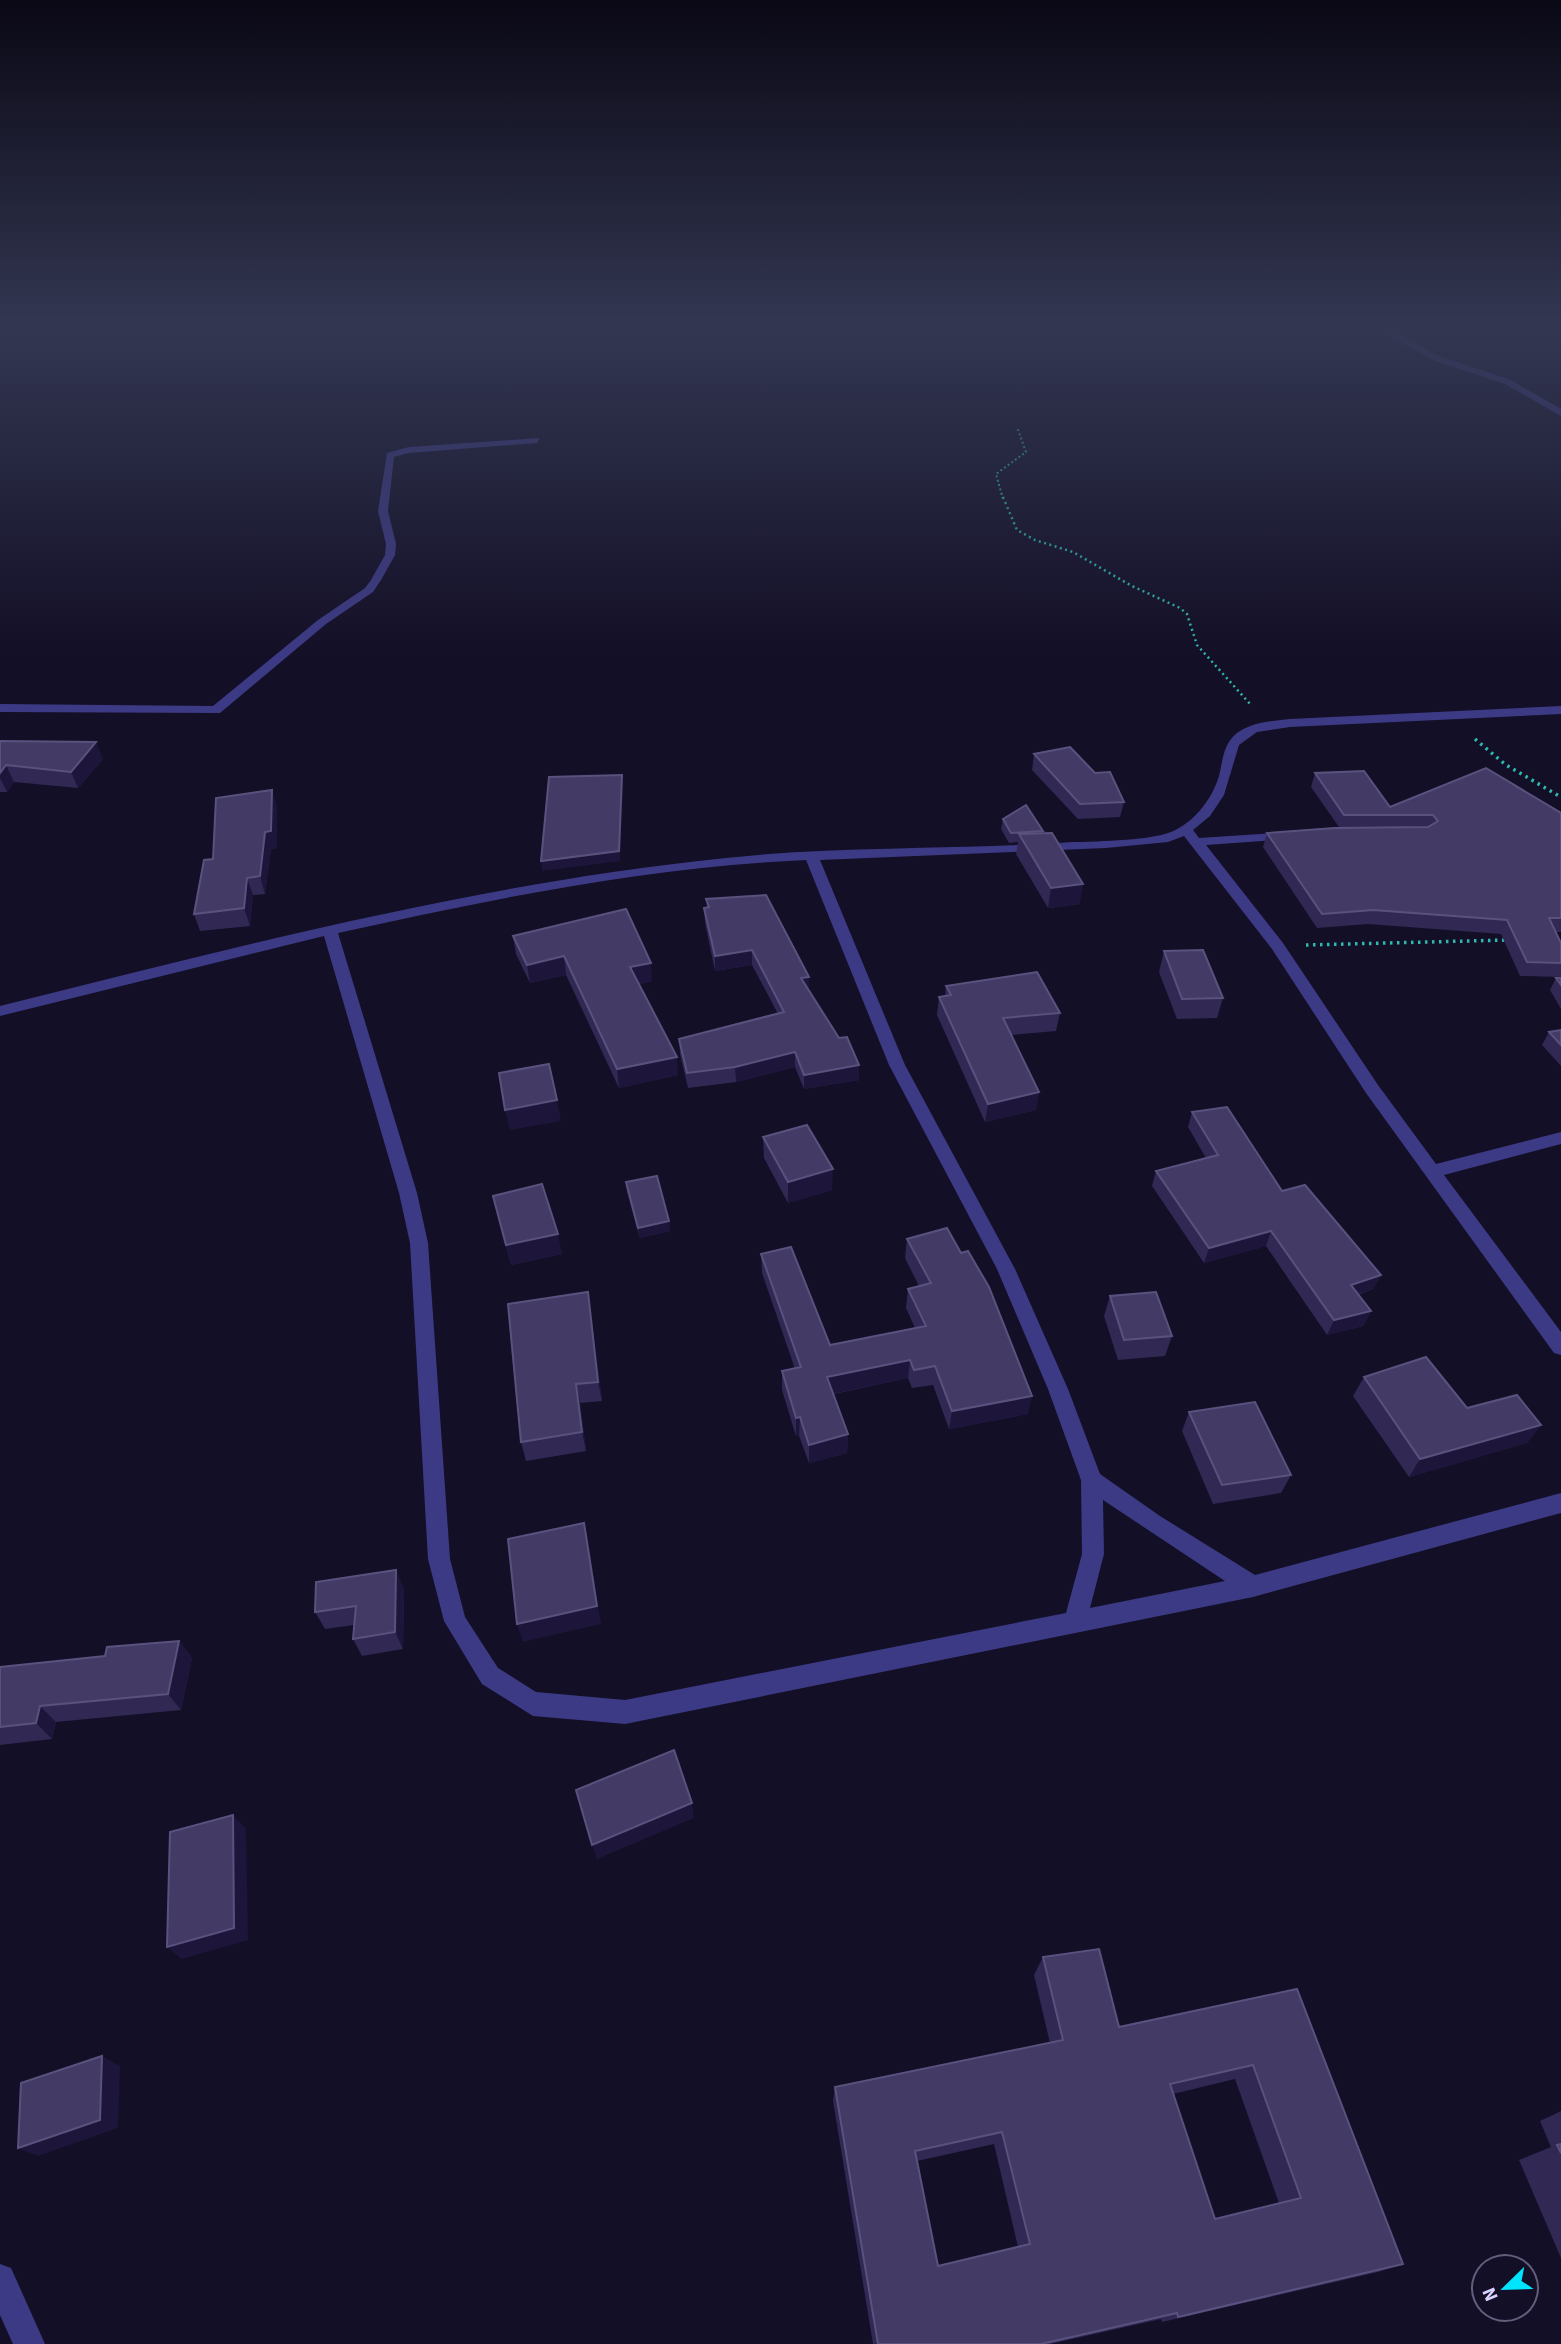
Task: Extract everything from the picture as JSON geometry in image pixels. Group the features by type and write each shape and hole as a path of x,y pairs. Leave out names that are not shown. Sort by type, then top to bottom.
{"street":[{"path":"0,708 216,710 322,622 359,598 376,580 390,555 391,544 383,511 387,459 390,455 410,450 537,440"},
{"path":"1192,837 1212,808 1224,779 1233,744 1241,736 1265,725 1561,710"},
{"path":"0,1011 330,930 497,894 669,867 745,860 1142,842 1168,838 1309,835"},
{"path":"1192,837 1278,946 1372,1089 1561,1347"},
{"path":"812,858 897,1065 1006,1269 1058,1388 1093,1480 1093,1555 1075,1622"},
{"path":"330,930 408,1193 419,1243 439,1559 455,1621 490,1676 533,1704 625,1712 1253,1586 1561,1503"},
{"path":"1434,1171 1561,1138"},
{"path":"1093,1480 1152,1523 1253,1586"},
{"path":"0,2279 29,2344"}],"path":[{"path":"1019,437 1026,449 1025,456 996,474 1007,511 1017,530 1035,540 1073,552 1140,590 1181,608 1187,614 1196,645 1242,694 1265,725"},
{"path":"1449,714 1506,765 1561,797"},
{"path":"1278,946 1520,940"}],"building":[{"path":"0,741 96,742 71,772 6,765 0,773"},
{"path":"1070,747 1095,773 1110,772 1124,802 1080,804 1034,754"},
{"path":"1486,768 1561,813 1561,918 1549,918 1561,943 1561,963 1527,962 1507,920 1373,910 1322,914 1267,833 1335,828 1428,827 1438,821 1433,815 1344,815 1315,773 1364,771 1390,807"},
{"path":"622,775 619,851 541,861 549,777"},
{"path":"272,790 271,831 265,832 260,876 247,878 244,908 194,914 204,860 213,859 216,798"},
{"path":"1026,805 1043,831 1011,833 1003,819"},
{"path":"1052,833 1083,884 1051,888 1019,834"},
{"path":"766,895 809,977 801,978 839,1038 847,1037 859,1065 804,1075 795,1052 735,1067 687,1073 679,1039 784,1012 752,950 715,956 704,908 709,907 706,899"},
{"path":"626,909 651,963 630,967 677,1057 617,1069 564,956 527,965 513,936"},
{"path":"1203,950 1223,998 1182,999 1164,951"},
{"path":"1037,972 1060,1013 1003,1018 1039,1092 988,1104 939,997 951,995 946,986"},
{"path":"1561,1030 1561,1045 1549,1032"},
{"path":"549,1064 557,1100 505,1110 499,1073"},
{"path":"1227,1107 1282,1191 1305,1185 1381,1275 1351,1285 1371,1311 1334,1320 1271,1231 1209,1248 1156,1171 1218,1155 1192,1112"},
{"path":"807,1125 833,1169 788,1182 763,1137"},
{"path":"657,1176 669,1221 638,1228 626,1182"},
{"path":"542,1184 558,1234 506,1245 493,1196"},
{"path":"947,1228 961,1253 968,1251 989,1287 1032,1396 952,1411 935,1366 914,1370 910,1360 827,1377 848,1434 809,1445 800,1417 796,1418 782,1371 801,1367 761,1254 791,1247 830,1345 926,1326 908,1289 931,1283 907,1239"},
{"path":"588,1292 598,1382 576,1384 582,1432 521,1442 508,1304"},
{"path":"1156,1292 1172,1336 1124,1340 1110,1296"},
{"path":"1426,1357 1467,1408 1517,1395 1541,1425 1420,1459 1364,1377"},
{"path":"1255,1402 1291,1475 1222,1485 1189,1412"},
{"path":"584,1523 597,1606 517,1624 508,1539"},
{"path":"396,1570 395,1632 353,1639 356,1606 315,1612 316,1582"},
{"path":"179,1641 168,1694 40,1706 36,1723 0,1727 0,1667 105,1656 107,1647"},
{"path":"674,1750 692,1803 592,1845 576,1790"},
{"path":"233,1815 234,1928 167,1947 170,1832"},
{"path":"1099,1949 1119,2027 1297,1989 1403,2264 1178,2317 1177,2313 1041,2344 878,2344 835,2087 1063,2040 1043,1957","holes":["1253,2065 1301,2198 1215,2219 1170,2084","1002,2132 1030,2244 938,2266 915,2151"]},
{"path":"102,2056 100,2120 18,2148 21,2083"}]}
